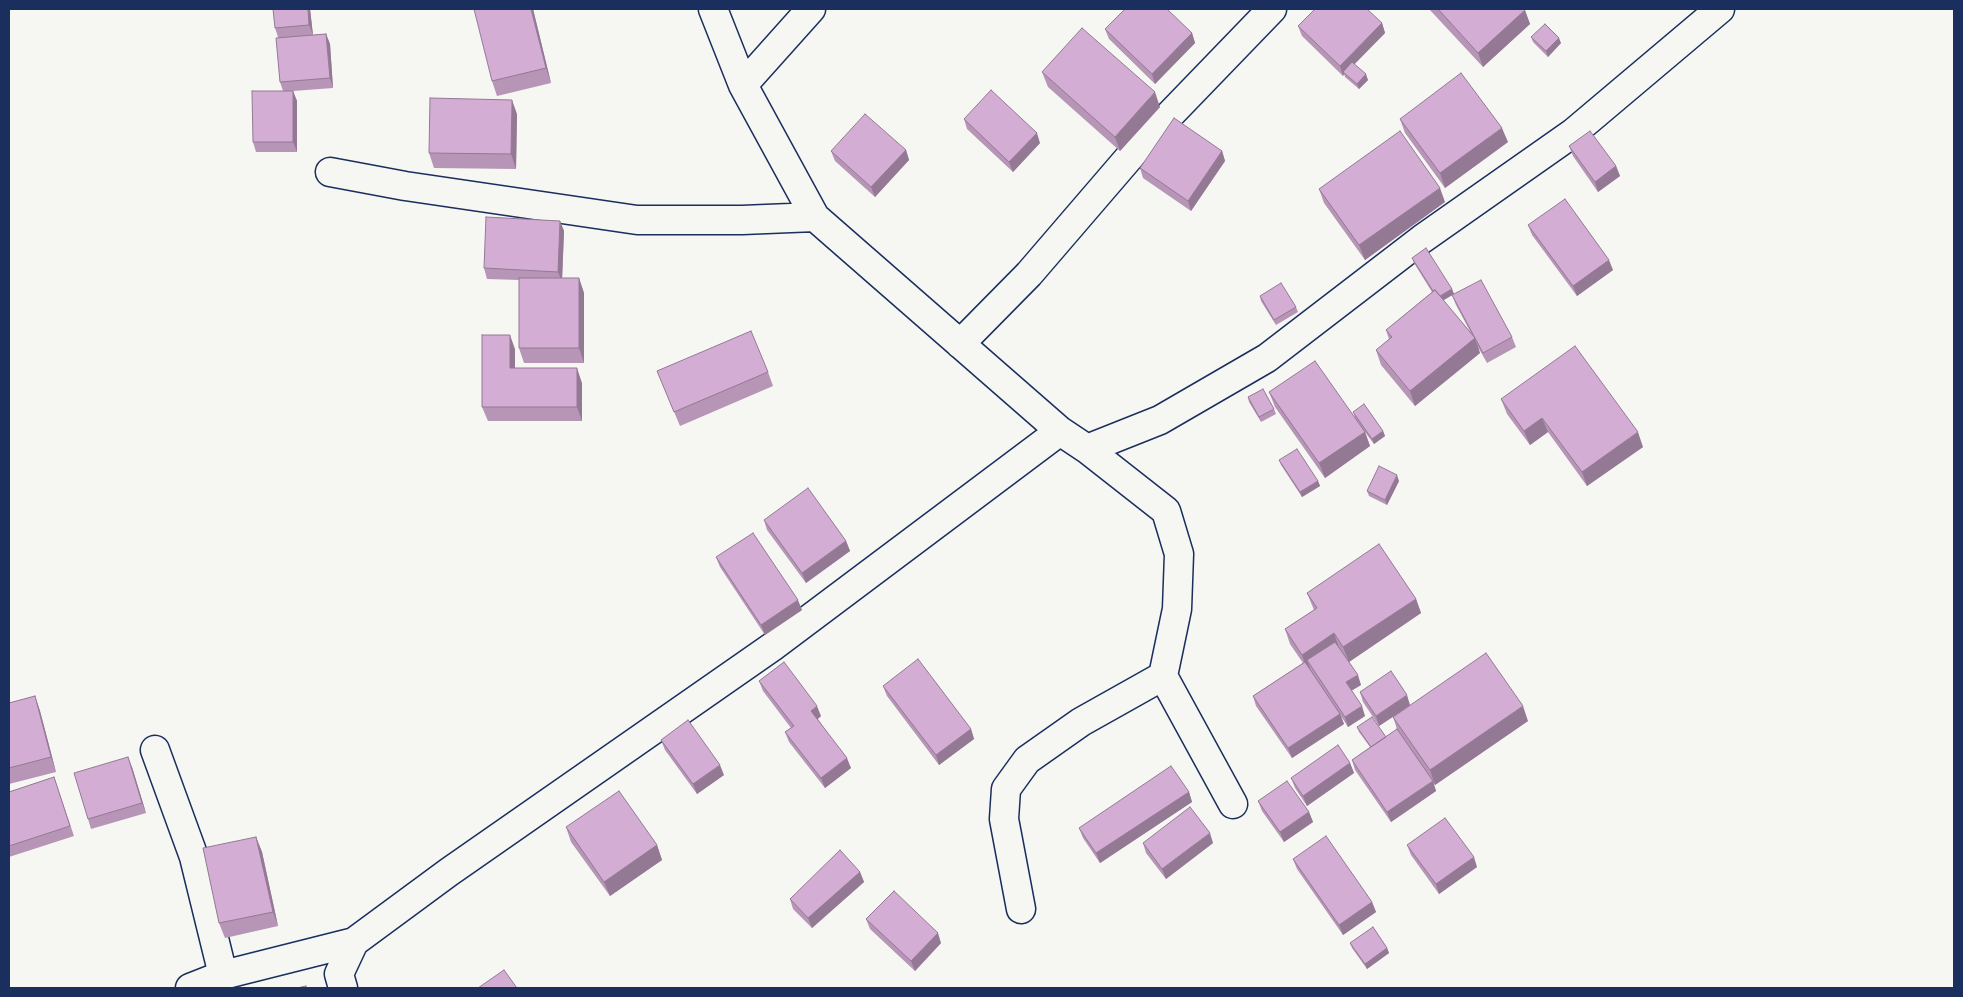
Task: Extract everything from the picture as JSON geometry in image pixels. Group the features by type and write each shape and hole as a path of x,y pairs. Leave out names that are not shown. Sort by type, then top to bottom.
{"street":[{"path":"713,9 743,85 816,217 1060,431 1087,449 1166,511 1179,554 1177,609 1163,676 1233,804"},
{"path":"743,85 811,9"},
{"path":"960,344 1029,274 1133,153 1272,9"},
{"path":"1087,449 1160,420 1267,358 1422,239 1573,133 1720,9"},
{"path":"330,172 405,186 637,220 742,220 816,217"},
{"path":"190,988 223,975 354,942 449,872 772,647 1060,431"},
{"path":"1021,909 1004,819 1006,789 1028,760 1081,722 1163,676"},
{"path":"154,750 194,856 223,975"},
{"path":"342,988 340,974 354,942"}],"building":[{"path":"273,9 308,9 309,25 275,28"},
{"path":"474,9 531,9 546,68 492,81"},
{"path":"1125,9 1167,9 1192,33 1152,74 1105,29"},
{"path":"1315,9 1367,9 1382,23 1340,66 1298,26"},
{"path":"1438,9 1524,9 1525,10 1478,53"},
{"path":"1545,24 1559,38 1546,51 1531,37"},
{"path":"1082,28 1155,92 1115,137 1042,72"},
{"path":"326,34 330,78 280,82 276,38"},
{"path":"1352,62 1366,74 1357,84 1343,72"},
{"path":"1461,73 1502,128 1440,173 1400,119"},
{"path":"991,90 1037,133 1009,162 964,119"},
{"path":"252,91 293,91 293,142 253,142"},
{"path":"430,98 512,100 511,154 429,153"},
{"path":"865,114 906,150 871,187 831,151"},
{"path":"1174,118 1222,151 1188,201 1140,168"},
{"path":"1400,131 1440,188 1359,245 1319,189"},
{"path":"1590,131 1616,166 1595,182 1569,146"},
{"path":"1565,199 1609,260 1573,286 1528,225"},
{"path":"486,217 560,221 558,272 484,268"},
{"path":"1426,248 1452,289 1440,296 1435,290 1433,291 1412,258"},
{"path":"519,278 579,278 579,348 519,348"},
{"path":"1481,280 1512,337 1483,353 1452,295"},
{"path":"1281,283 1296,307 1274,320 1260,296"},
{"path":"1435,290 1475,338 1410,391 1376,350 1392,337 1386,330"},
{"path":"751,331 768,372 674,412 657,371"},
{"path":"482,335 510,335 510,368 577,368 577,407 482,407"},
{"path":"1575,346 1638,432 1582,472 1542,418 1524,431 1501,399"},
{"path":"1315,361 1365,432 1319,463 1269,392"},
{"path":"1263,389 1274,409 1259,417 1248,397"},
{"path":"1364,404 1383,431 1372,439 1353,412"},
{"path":"1297,449 1318,481 1300,492 1279,460"},
{"path":"1379,466 1397,475 1385,500 1367,491"},
{"path":"808,488 846,541 802,573 764,520"},
{"path":"753,533 798,600 761,625 716,557"},
{"path":"1379,544 1416,599 1343,647 1334,633 1302,655 1285,629 1317,608 1307,593"},
{"path":"1335,642 1358,675 1346,682 1362,706 1345,717 1307,660"},
{"path":"1486,653 1523,706 1430,770 1393,717"},
{"path":"918,659 971,729 936,755 883,686"},
{"path":"784,662 817,706 811,711 847,758 821,778 785,732 794,726 759,681"},
{"path":"1305,662 1340,714 1288,748 1253,696"},
{"path":"1391,671 1407,695 1376,716 1360,692"},
{"path":"35,696 51,757 9,768 9,703"},
{"path":"1372,717 1386,737 1371,747 1357,727"},
{"path":"688,720 720,765 693,784 661,740"},
{"path":"1397,729 1433,781 1387,812 1352,760"},
{"path":"1338,745 1350,763 1303,796 1291,778"},
{"path":"128,757 142,803 88,819 74,773"},
{"path":"1171,766 1189,792 1096,853 1079,828"},
{"path":"54,777 70,826 9,846 9,792"},
{"path":"1287,781 1309,812 1280,832 1258,801"},
{"path":"619,791 657,845 604,882 566,827"},
{"path":"1190,807 1210,833 1162,869 1143,843"},
{"path":"1445,818 1474,857 1436,884 1407,845"},
{"path":"1326,836 1372,902 1339,925 1293,859"},
{"path":"256,837 273,912 219,923 203,848"},
{"path":"840,850 860,872 808,918 790,899"},
{"path":"894,891 938,933 911,961 866,919"},
{"path":"1373,927 1387,948 1365,964 1350,943"},
{"path":"504,970 517,988 478,988"}]}
